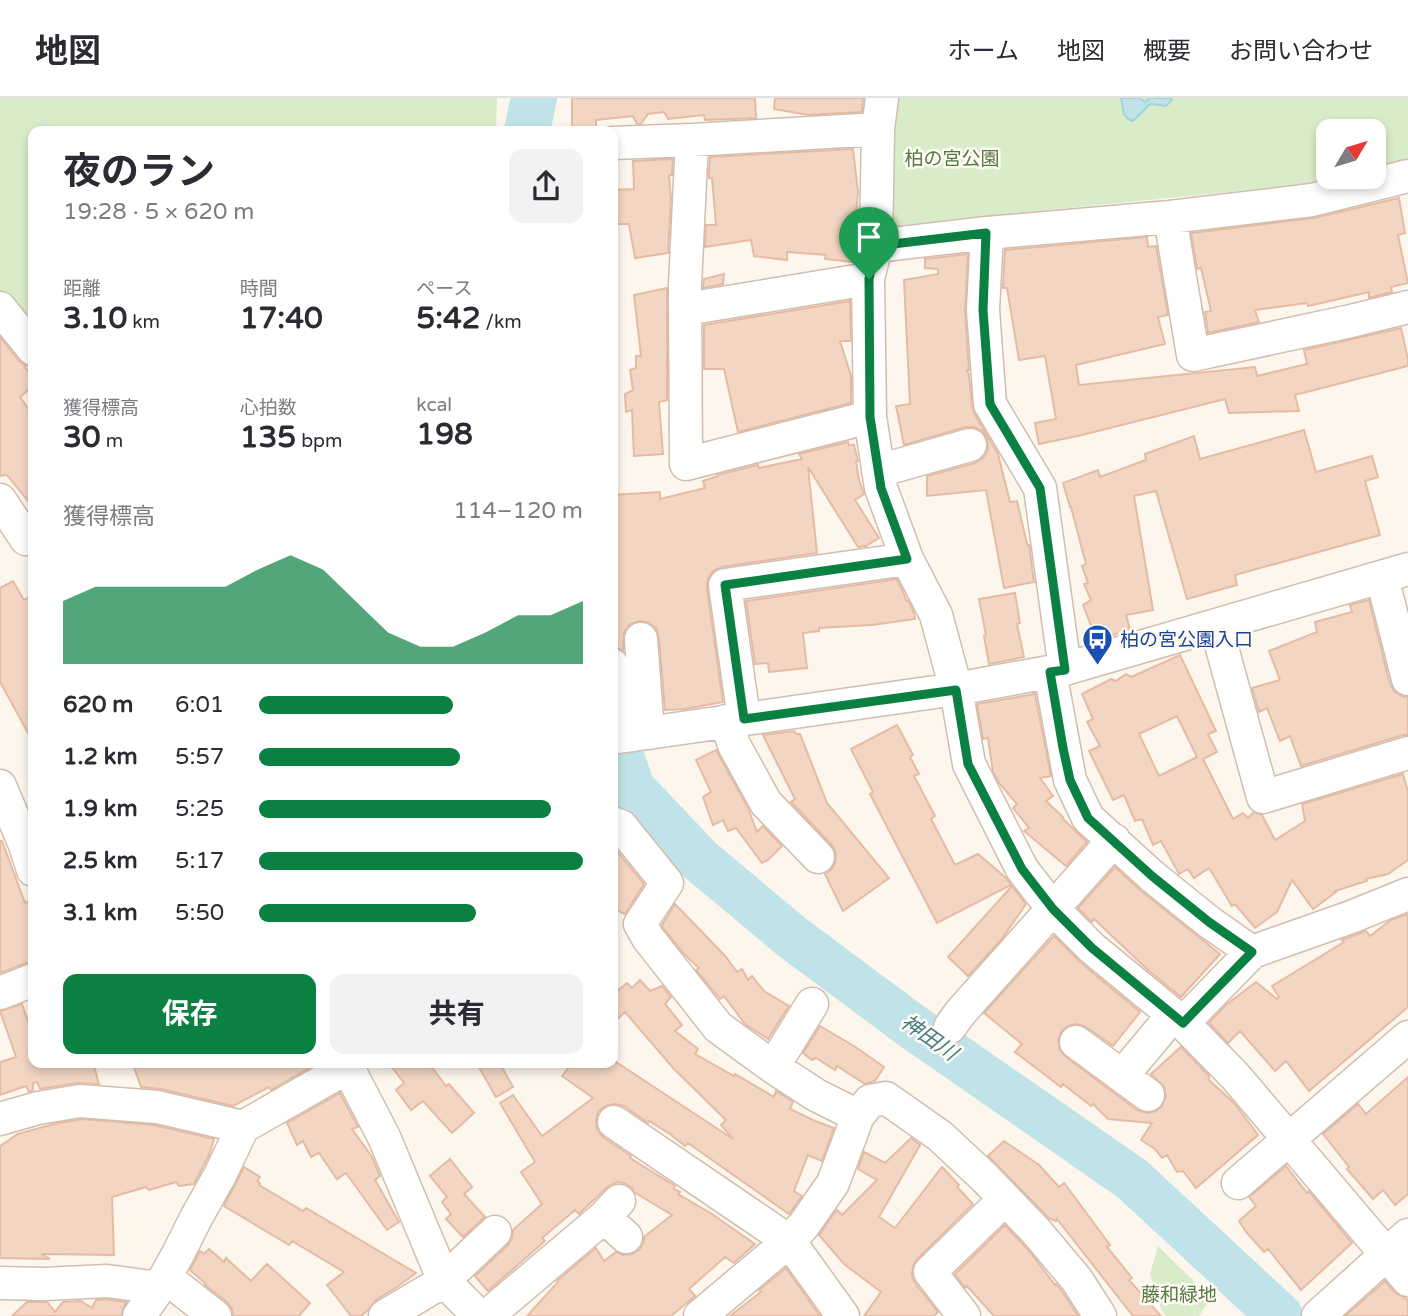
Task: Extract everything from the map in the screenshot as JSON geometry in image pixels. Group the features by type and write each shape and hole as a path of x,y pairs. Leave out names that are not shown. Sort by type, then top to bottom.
{"street":[{"path":"882,98 878,129 876,246 869,279 870,417 881,488 907,559 936,615 956,690 968,764 1022,869 1053,909 1092,948 1178,1018 1235,1076 1289,1140 1397,1245 1408,1280"},
{"path":"618,143 878,129"},
{"path":"692,140 685,285 686,464 870,417"},
{"path":"876,246 1312,200 1408,176"},
{"path":"1170,217 1193,355 1408,307"},
{"path":"986,233 983,310 990,404 1040,488 1063,748 1070,780 1088,818 1152,876 1252,952"},
{"path":"686,309 869,279"},
{"path":"0,308 28,343"},
{"path":"878,471 970,445"},
{"path":"0,499 20,541"},
{"path":"818,857 766,803 734,746 735,720 725,585 907,559"},
{"path":"631,735 956,690 1058,671 1395,573 1408,679"},
{"path":"1216,626 1263,797 1408,753"},
{"path":"631,735 641,639"},
{"path":"618,687 631,735"},
{"path":"0,786 22,847"},
{"path":"618,825 667,883 640,924 718,1027 816,1095 858,1116"},
{"path":"950,1027 1114,840"},
{"path":"1122,1076 1178,1018 1252,952 1408,894"},
{"path":"0,993 28,982"},
{"path":"774,1067 812,1004"},
{"path":"1238,1183 1408,1037"},
{"path":"1076,1041 1148,1095"},
{"path":"139,1316 162,1283 243,1127 341,1068"},
{"path":"348,1068 384,1137 443,1278 479,1316"},
{"path":"700,1316 789,1241 804,1225 833,1183 858,1116 870,1101 886,1098 940,1136 985,1178 1035,1230 1077,1280 1100,1316"},
{"path":"0,1119 38,1108 80,1101 157,1107 243,1127"},
{"path":"614,1122 789,1241 843,1316"},
{"path":"964,1316 930,1272 1005,1199"},
{"path":"487,1316 616,1218"},
{"path":"385,1316 458,1267 495,1232"},
{"path":"1318,1316 1397,1245"},
{"path":"0,1283 162,1283 215,1316"}],"green space":[{"path":"0,98 497,98 496,126 28,126 28,347 0,314"},
{"name":"柏の宮公園","path":"893,98 1408,98 1408,164 1386,170 1386,119 1316,119 1316,183 1038,211 883,230"},
{"name":"藤和緑地","path":"1158,1246 1211,1298 1199,1316 1166,1316 1162,1311 1150,1274"}],"water":[{"path":"1121,98 1139,98 1145,102 1148,98 1172,100 1166,106 1150,104 1133,121 1124,114"}],"building":[{"path":"572,98 755,98 756,118 705,120 704,115 668,119 664,112 648,114 641,124 637,124 633,116 596,120 596,126 572,126"},
{"path":"775,98 863,98 860,112 808,115 774,109"},
{"path":"853,149 858,192 852,262 825,259 826,255 787,252 787,260 754,256 751,240 705,247 706,225 716,225 712,178 709,178 710,157"},
{"path":"673,159 672,175 669,175 671,198 668,253 635,258 629,224 618,224 618,190 634,189 633,161"},
{"path":"1399,198 1405,233 1398,235 1408,283 1391,287 1392,292 1369,298 1369,292 1308,306 1307,303 1255,310 1259,322 1208,333 1205,312 1211,311 1201,268 1197,269 1191,233 1314,218"},
{"path":"1147,237 1148,247 1156,246 1168,315 1158,317 1165,344 1076,365 1079,385 1255,367 1257,376 1307,364 1304,350 1401,328 1408,366 1295,395 1299,411 1229,413 1225,399 1039,444 1035,423 1056,419 1045,356 1019,360 1007,288 1003,288 1005,250"},
{"path":"968,254 965,311 967,370 972,405 998,454 1010,502 1017,501 1029,545 1034,582 1004,588 986,490 927,496 927,476 975,463 983,458 988,450 983,432 975,427 966,427 904,445 896,406 910,404 904,280 938,274 938,269 925,268 925,259"},
{"path":"724,274 723,284 703,288 704,279"},
{"path":"667,288 667,400 659,402 663,454 634,456 632,410 626,412 625,394 633,390 630,370 636,368 636,356 641,356 634,295"},
{"path":"850,301 851,341 840,341 851,376 851,403 738,432 724,369 704,369 704,325"},
{"path":"0,337 19,361 27,366 25,367 28,371 28,390 20,397 28,408 28,501 7,475 0,476"},
{"path":"1304,430 1316,472 1372,456 1378,477 1365,481 1380,535 1235,575 1237,585 1187,599 1156,491 1134,496 1153,610 1126,615 1130,629 1097,641 1083,605 1091,600 1084,584 1088,583 1082,566 1086,564 1063,483 1098,470 1100,477 1146,460 1145,454 1194,436 1200,459"},
{"path":"848,442 849,445 854,445 864,494 855,500 879,538 866,546 858,547 808,467 817,553 722,567 713,571 707,588 723,702 665,710 656,628 648,622 630,624 624,632 623,651 618,648 618,495 660,492 660,499 705,488 703,481 717,475 758,465 759,468 802,459 799,454"},
{"path":"897,579 915,619 819,628 819,631 803,633 807,668 769,672 768,663 755,664 746,601"},
{"path":"13,581 24,600 28,598 28,733 0,682 0,588"},
{"path":"1015,593 1020,623 1017,624 1024,657 989,664 979,599"},
{"path":"1369,600 1390,684 1395,692 1408,697 1408,735 1301,766 1290,736 1280,741 1267,708 1259,712 1252,688 1280,680 1269,651 1317,632 1315,622 1352,612 1350,605"},
{"path":"1180,655 1216,731 1208,734 1217,752 1203,759 1233,819 1243,813 1248,818 1254,812 1262,815 1275,840 1305,821 1302,804 1403,774 1408,792 1408,860 1388,874 1335,891 1313,909 1292,880 1277,912 1255,928 1235,904 1232,906 1209,868 1194,878 1188,869 1179,874 1161,841 1153,845 1142,819 1135,821 1124,795 1113,800 1089,751 1100,746 1087,722 1093,719 1082,694 1111,679 1116,681 1126,674 1131,677","holes":["1177,716 1197,757 1159,776 1139,734"]},
{"path":"1035,694 1051,776 1040,778 1053,796 1046,801 1087,842 1066,866 1024,831 1029,828 1013,808 1017,804 993,772 988,738 983,739 977,704"},
{"path":"897,725 913,755 910,757 919,774 914,776 935,816 931,819 955,865 978,854 1011,885 937,923 870,794 873,792 851,749"},
{"path":"794,731 800,734 827,803 889,878 843,911 825,874 835,863 836,852 791,802 795,799 763,735"},
{"path":"716,750 748,808 757,832 763,826 782,846 762,863 736,828 728,831 723,820 713,825 703,797 711,792 696,760"},
{"path":"2,841 25,903 28,902 28,963 0,973"},
{"path":"618,852 644,884 625,914 618,911"},
{"path":"1115,867 1220,954 1181,997 1094,919 1092,922 1078,908"},
{"path":"1012,886 1026,904 1001,940 968,976 948,957"},
{"path":"675,904 737,972 742,969 748,980 752,976 764,991 789,1006 768,1039 745,1024 724,996 720,999 696,970 699,968 663,928 662,925"},
{"path":"1408,914 1408,1007 1309,1091 1286,1061 1275,1071 1240,1031 1228,1043 1209,1023 1226,1005 1256,982 1277,999 1279,997 1272,986 1344,942 1342,940 1366,931 1370,936 1391,920"},
{"path":"1054,936 1080,962 1140,1012 1113,1046 1086,1027 1077,1024 1068,1026 1061,1032 1058,1041 1065,1056 1137,1110 1147,1113 1162,1106 1166,1096 1164,1087 1151,1074 1181,1047 1209,1076 1209,1080 1235,1104 1258,1135 1196,1188 1183,1171 1177,1172 1167,1155 1162,1158 1155,1149 1141,1140 1152,1123 1108,1119 1093,1104 1091,1106 1063,1084 1061,1087 1015,1052 1022,1044 984,1013"},
{"path":"640,980 650,991 662,986 671,997 665,1004 682,1025 675,1031 698,1049 695,1054 774,1097 776,1091 793,1102 790,1109 834,1128 822,1161 808,1155 794,1191 802,1196 789,1214 688,1143 685,1146 624,1106 605,1106 598,1112 596,1121 597,1129 603,1137 631,1156 630,1158 675,1186 674,1189 680,1192 678,1194 755,1244 734,1263 725,1257 689,1289 695,1296 671,1316 527,1316 557,1281 596,1248 604,1261 616,1252 623,1255 632,1254 640,1249 644,1237 672,1215 624,1183 613,1184 579,1214 575,1210 542,1238 545,1241 488,1291 475,1276 508,1245 513,1230 542,1204 521,1172 535,1162 500,1103 513,1095 542,1136 593,1098 562,1076 568,1068 618,1068 618,1063 733,1139 721,1125 726,1120 674,1069 625,1012 618,1018 618,990 627,983 632,988"},
{"path":"22,1004 28,1021 28,1068 95,1068 99,1084 77,1083 40,1089 37,1082 33,1083 33,1090 29,1092 26,1086 0,1095 0,1062 16,1057 0,1011"},
{"path":"820,1026 884,1067 875,1081 865,1084 837,1066 835,1070 803,1053"},
{"path":"134,1068 309,1068 271,1090 269,1087 233,1106 141,1087"},
{"path":"393,1068 432,1068 446,1086 449,1084 474,1113 452,1133 423,1101 411,1110 396,1090 404,1083"},
{"path":"479,1068 502,1068 513,1087 496,1097"},
{"path":"1408,1077 1408,1194 1395,1205 1383,1190 1373,1199 1347,1169 1349,1167 1323,1134 1358,1104 1366,1114"},
{"path":"340,1093 358,1127 352,1129 372,1157 380,1176 375,1180 399,1222 387,1230 346,1173 337,1179 319,1153 311,1157 303,1141 297,1145 287,1123"},
{"path":"81,1119 154,1125 214,1139 194,1184 179,1186 176,1182 112,1197 114,1255 41,1254 50,1259 0,1258 0,1146 18,1134"},
{"path":"911,1138 920,1145 879,1217 895,1228 942,1167 973,1204 913,1266 915,1283 938,1312 934,1316 864,1316 881,1292 844,1264 819,1235 837,1210 842,1215 877,1180 858,1169 864,1152 885,1163"},
{"path":"1004,1141 1039,1165 1059,1187 1064,1183 1110,1245 1107,1247 1132,1278 1129,1280 1161,1316 1133,1316 1057,1219 1050,1219 988,1156"},
{"path":"450,1159 472,1187 464,1194 485,1217 463,1237 446,1219 451,1214 442,1202 447,1197 430,1176"},
{"path":"1286,1166 1352,1243 1301,1290 1268,1249 1264,1252 1239,1221 1256,1206 1249,1197"},
{"path":"244,1167 260,1177 257,1181 259,1185 303,1211 306,1208 416,1273 376,1300 361,1316 351,1316 327,1285 344,1272 292,1241 289,1245 224,1206"},
{"path":"1005,1225 1062,1291 1078,1316 994,1316 967,1286 965,1288 955,1274"},
{"path":"209,1249 224,1262 226,1258 251,1281 267,1264 310,1303 299,1316 233,1316 227,1302 190,1270 200,1251 204,1254"},
{"path":"786,1268 820,1316 730,1316 761,1292 759,1290"},
{"path":"1385,1281 1394,1292 1408,1300 1408,1316 1345,1316"},
{"path":"96,1300 126,1302 121,1316 12,1316 27,1302 47,1302 55,1312 63,1302 81,1301 92,1308"}],"waterway":[{"name":"神田川","path":"528,126 534,98"},
{"name":"神田川","path":"618,748 632,788 700,860 792,937 913,1027 1132,1179 1280,1316"}],"place":[{"name":"柏の宮公園入口","path":"1097,667"}],"route":[{"path":"986,233 983,310 990,404 1040,488 1065,670 1050,672 1070,780 1088,818 1152,876 1209,922 1252,952 1183,1023 1092,948 1053,909 1022,869 968,764 956,690 744,719 725,585 907,559 881,488 870,417 869,279 876,246 986,233"}]}
